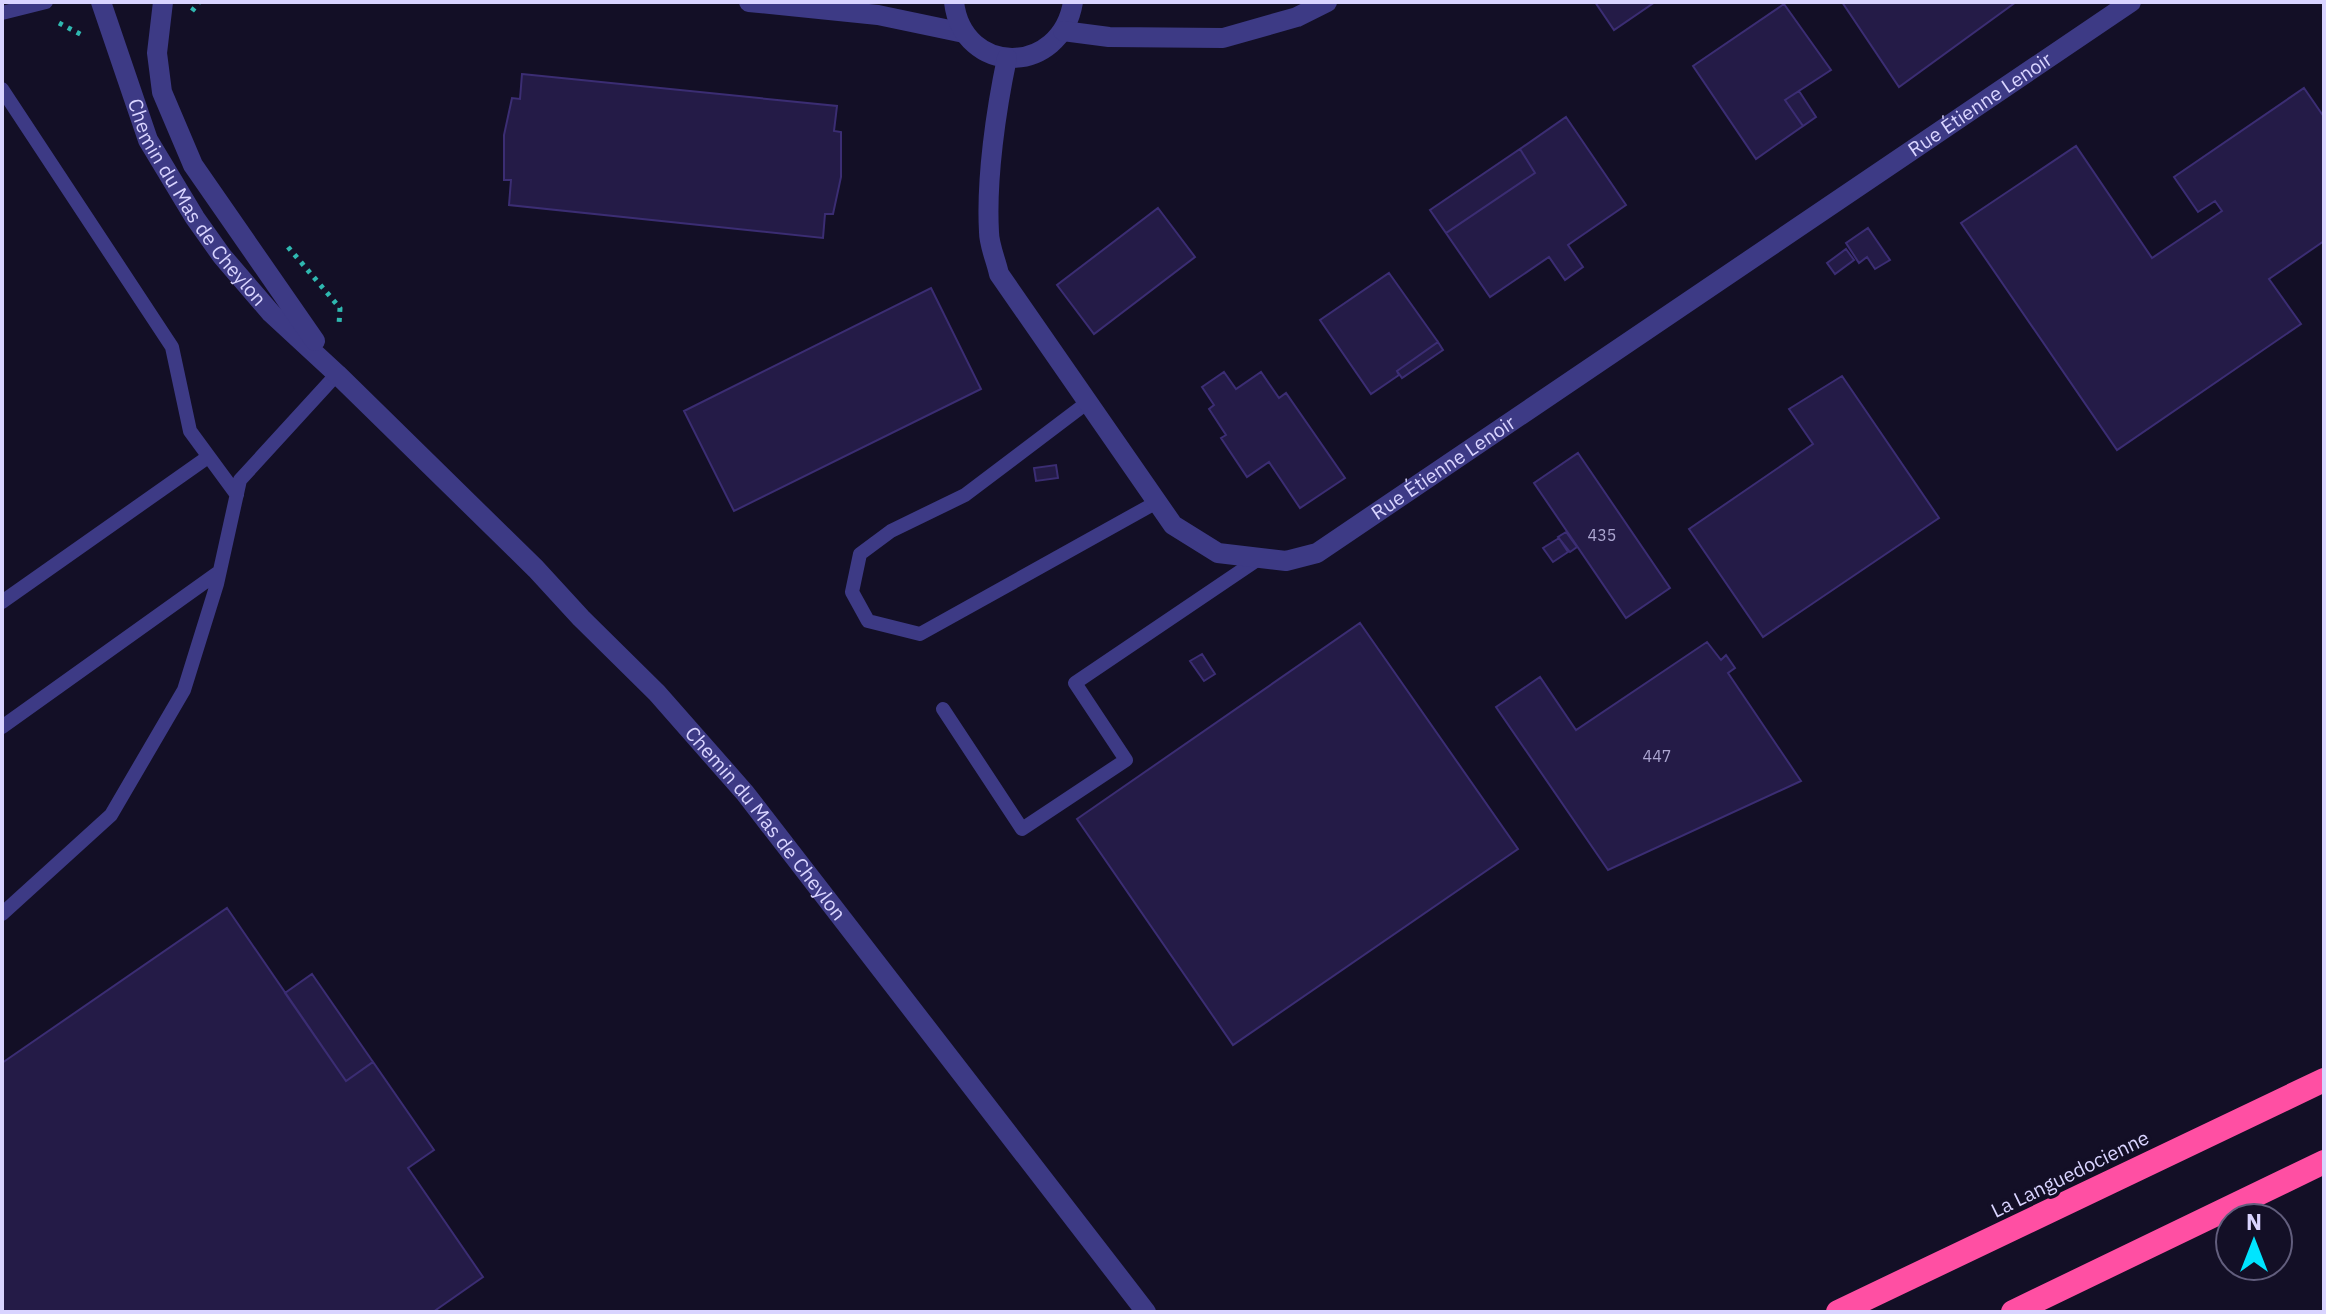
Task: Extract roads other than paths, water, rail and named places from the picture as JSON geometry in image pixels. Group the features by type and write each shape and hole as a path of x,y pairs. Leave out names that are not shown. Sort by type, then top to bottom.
{"highway":[{"name":"La Languedocienne","path":"1838,1312 2324,1080"},
{"path":"2013,1312 2324,1162"}],"street":[{"name":"Chemin du Mas de Cheylon","path":"102,2 148,140 222,256 271,313 536,569 657,693 745,793 1146,1312"},
{"name":"Chemin du Mas de Cheylon","path":"163,2 157,53 162,92 193,165 337,374"},
{"path":"749,2 878,15 964,33"},
{"path":"954,2 964,33 991,54 1007,58 1039,53 1052,43 1071,16 1073,2"},
{"path":"1063,31 1109,37 1223,38 1297,17 1327,2"},
{"name":"Rue Étienne Lenoir","path":"1007,58 999,99 988,234 999,274 1173,525 1218,553 1286,561 1317,553 2131,2"}],"lane":[{"path":"2,13 46,2"},
{"path":"2,89 172,347 190,431 237,495"},
{"path":"2,914 111,815 184,690 219,572 240,480 337,374"},
{"path":"1088,402 965,495 891,531 860,554 852,592 868,621 920,634 1157,502"},
{"path":"2,602 208,457"},
{"path":"943,709 1022,829 1126,760 1075,683 1260,558"},
{"path":"2,727 219,572"}]}
